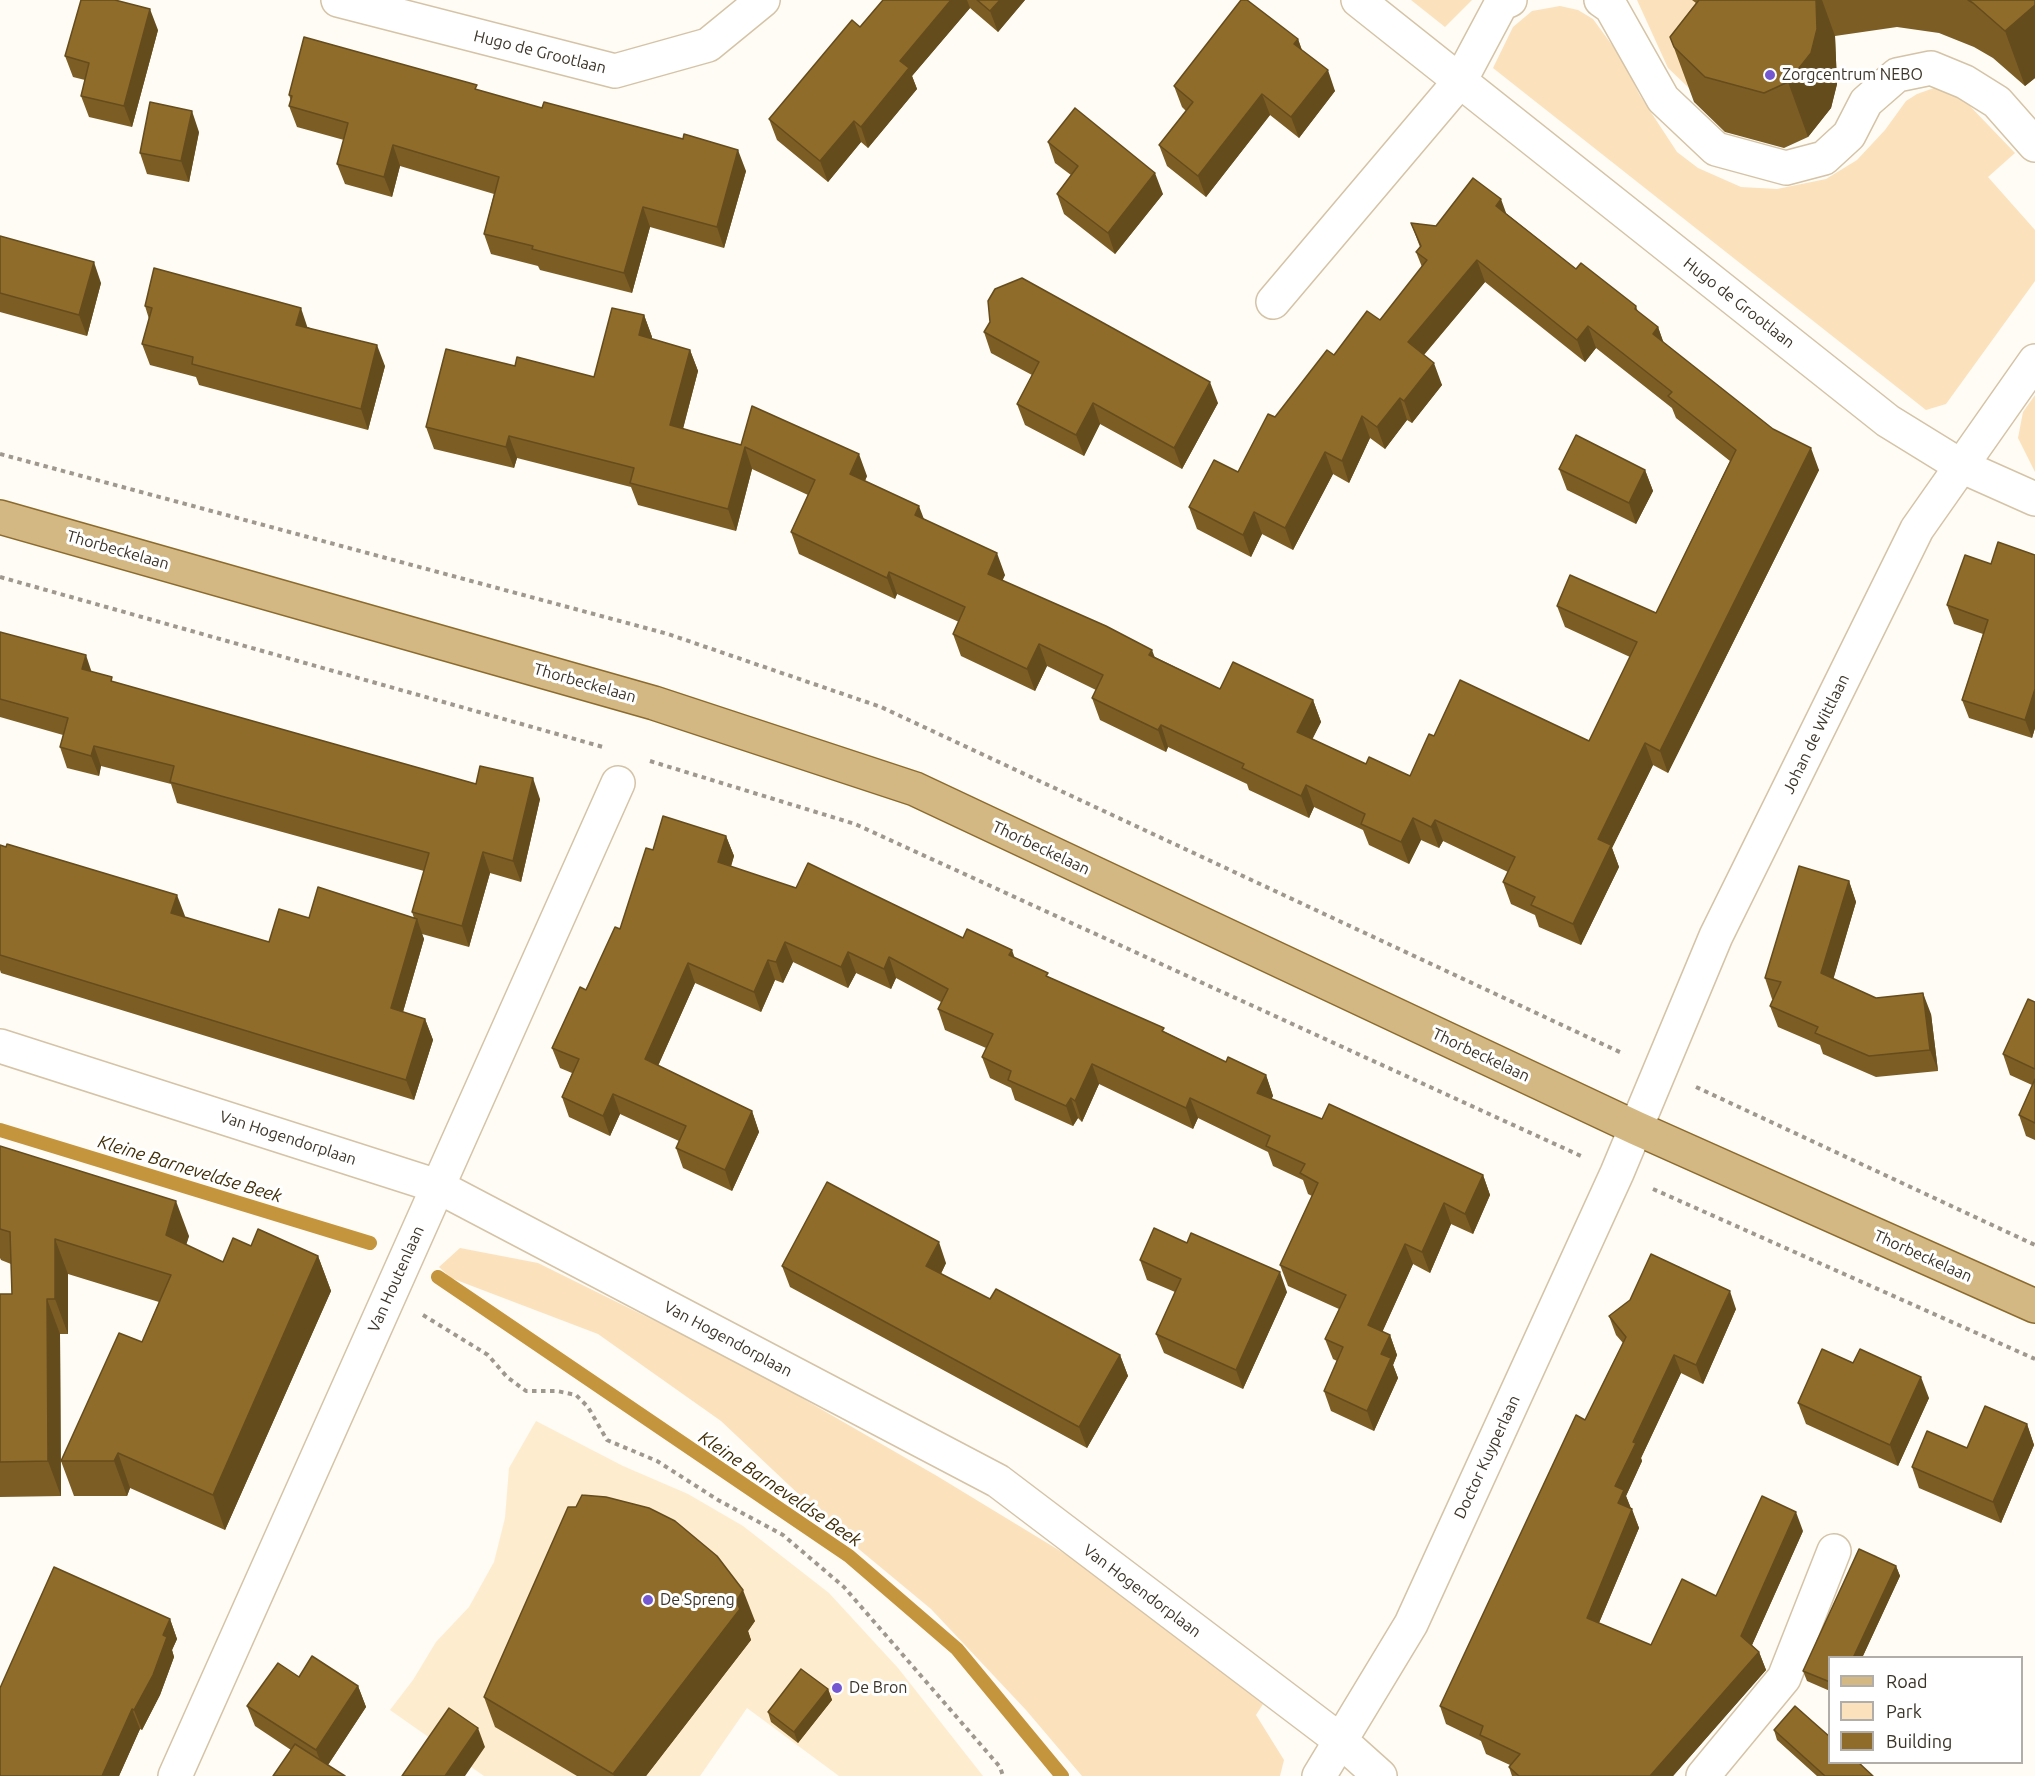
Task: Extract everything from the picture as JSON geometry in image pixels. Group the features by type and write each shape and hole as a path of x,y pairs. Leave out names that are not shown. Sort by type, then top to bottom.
{"main road":[{"name":"Thorbeckelaan","path":"0,517 654,703 915,789 1636,1128 2035,1306"}],"street":[{"name":"Hugo de Grootlaan","path":"338,0 615,71 708,45 763,0"},
{"name":"Hugo de Grootlaan","path":"1358,0 1888,421 1961,466 2035,499"},
{"path":"1273,302 1460,81 1501,4 1510,0"},
{"path":"1601,0 1611,7 1663,99 1716,149 1786,168 1824,158 1849,135 1866,102 1897,75 1931,68 1965,82 1997,102 2035,145"},
{"name":"Johan de Wittlaan","path":"1636,1128 1726,915 1917,529 2035,361"},
{"name":"Van Houtenlaan","path":"175,1776 618,783"},
{"name":"Van Hogendorplaan","path":"0,1046 437,1186 998,1481 1341,1741 1380,1776"},
{"name":"Doctor Kuyperlaan","path":"1319,1776 1411,1624 1636,1128"},
{"path":"1703,1776 1784,1678 1834,1551"}],"path":[{"path":"0,578 607,748"},
{"path":"642,758 855,824 1617,1173 2035,1359"},
{"path":"389,1294 488,1355 507,1377 526,1391 557,1391 576,1395 588,1407 607,1440 657,1461 718,1500 783,1534 844,1587 1000,1767 1002,1776"}],"shaded area":[{"name":"De Spreng","path":"536,1421 623,1466 688,1494 743,1526 829,1593 898,1668 983,1776 839,1776 747,1708 700,1776 484,1776 390,1710 413,1680 436,1642 469,1607 494,1562 505,1518 509,1468"}],"green space":[{"path":"1411,0 1472,0 1445,27"},
{"path":"1637,0 1699,0 1690,89 1668,68"},
{"path":"1560,6 1578,10 1593,19 1623,60 1639,94 1677,152 1698,168 1741,187 1777,189 1826,179 1857,160 1885,130 1906,101 1917,94 1934,88 1953,90 1967,103 2015,153 1988,177 2035,230 2035,281 1946,404 1926,410 1493,68 1513,27 1532,11"},
{"path":"2035,395 2035,472 2018,438 2023,412"},
{"path":"460,1248 538,1263 748,1367 937,1476 1080,1563 1263,1704 1256,1715 1284,1760 1280,1776 1082,1776 1026,1710 931,1609 843,1536 721,1421 598,1334 451,1278 439,1267"}],"building":[{"path":"81,0 115,0 150,9 124,106 81,96 89,63 65,56"},
{"path":"883,0 951,0 900,61 909,68 861,127 854,121 820,161 769,119 852,20 860,27"},
{"path":"977,0 1000,0 990,11"},
{"path":"1241,0 1247,0 1298,39 1294,44 1328,70 1291,117 1262,94 1198,176 1159,145 1193,102 1174,86"},
{"path":"1699,0 1816,0 1817,29 1811,53 1788,82 1764,93 1705,77 1674,47 1670,37"},
{"path":"1968,0 2035,0 2035,5 2005,31"},
{"path":"304,37 477,85 475,89 542,108 544,102 683,139 684,134 738,150 717,227 643,207 624,273 484,234 499,177 393,145 384,177 337,164 348,123 289,106 292,96 289,95"},
{"path":"150,102 192,111 181,161 140,153"},
{"path":"1075,108 1155,173 1108,233 1057,194 1078,166 1048,142"},
{"path":"1473,178 1501,199 1496,206 1576,269 1581,263 1636,306 1635,309 1658,327 1653,334 1773,429 1811,448 1660,751 1645,743 1598,839 1611,845 1573,924 1531,905 1535,897 1503,882 1515,857 1435,820 1431,827 1413,818 1401,842 1361,824 1365,814 1306,785 1301,796 1242,768 1244,764 1161,725 1158,730 1092,698 1103,675 1039,644 1027,669 953,634 965,607 889,572 887,578 791,532 815,480 745,447 728,509 630,483 634,468 509,436 506,447 426,427 446,349 515,366 517,357 594,377 612,308 644,315 639,335 690,350 670,425 741,445 752,406 859,454 850,474 919,506 915,515 997,553 988,574 1106,626 1152,650 1149,655 1220,689 1233,662 1313,700 1297,732 1366,764 1369,757 1410,776 1429,734 1434,736 1460,680 1589,741 1637,642 1557,606 1570,575 1656,613 1736,450 1668,396 1672,392 1588,326 1577,340 1477,260 1408,342 1434,363 1404,401 1400,398 1377,427 1362,416 1342,461 1325,452 1285,528 1254,512 1243,535 1189,507 1214,460 1238,472 1268,414 1275,417 1327,350 1334,355 1367,311 1380,320 1427,260 1416,252 1421,246 1411,223 1436,226"},
{"path":"0,236 94,262 79,315 0,293"},
{"path":"154,268 301,308 296,325 377,345 361,409 192,364 193,357 142,344 152,308 145,306"},
{"path":"1022,278 1210,382 1174,448 1093,403 1076,435 1017,404 1039,362 984,332 990,322 988,301 995,289"},
{"path":"1576,435 1645,470 1629,503 1559,469"},
{"path":"1998,542 2035,555 2035,689 2025,720 1962,700 1988,620 1947,605 1965,555 1991,564"},
{"path":"0,632 86,655 82,669 112,677 111,681 476,784 480,766 533,778 513,861 483,852 462,926 412,912 429,853 170,782 174,766 94,746 91,756 60,747 68,718 0,699"},
{"path":"663,816 726,836 718,862 796,888 808,863 963,938 967,929 1012,950 1009,955 1048,973 1046,976 1164,1028 1162,1031 1226,1062 1228,1057 1266,1075 1257,1093 1322,1119 1329,1104 1483,1175 1465,1214 1444,1203 1422,1252 1405,1244 1368,1325 1390,1335 1381,1354 1391,1358 1367,1411 1324,1391 1343,1347 1325,1339 1346,1295 1280,1265 1318,1183 1300,1173 1305,1164 1266,1146 1270,1136 1190,1098 1186,1108 1092,1064 1075,1101 1071,1098 1066,1106 1008,1080 1011,1071 982,1057 993,1034 938,1009 948,989 889,957 884,969 848,952 841,967 785,942 776,962 768,960 754,992 688,963 645,1059 752,1111 725,1170 676,1148 686,1126 613,1094 603,1116 562,1097 579,1059 552,1048 580,987 586,990 615,927 620,929 646,848 653,850"},
{"path":"7,844 177,895 171,913 269,942 279,909 309,918 318,887 417,919 391,1008 425,1019 406,1080 0,955 0,845 6,847"},
{"path":"1799,866 1849,881 1821,973 1876,998 1923,993 1930,1050 1869,1056 1815,1033 1818,1027 1770,1006 1781,982 1765,978"},
{"path":"2028,999 2035,1002 2035,1069 2003,1054"},
{"path":"2035,1079 2035,1123 2019,1115"},
{"path":"0,1146 176,1201 166,1235 223,1262 233,1238 251,1246 258,1229 318,1256 213,1495 118,1453 114,1461 61,1461 119,1333 142,1342 171,1275 55,1239 55,1299 47,1299 48,1461 0,1462 0,1294 12,1294 10,1232 0,1229"},
{"path":"827,1182 939,1242 926,1266 990,1299 996,1289 1120,1355 1079,1427 782,1266"},
{"path":"1154,1228 1187,1243 1191,1233 1280,1272 1236,1370 1156,1334 1181,1279 1140,1260"},
{"path":"1651,1254 1730,1291 1696,1365 1674,1355 1633,1442 1636,1443 1615,1486 1624,1490 1618,1503 1632,1509 1587,1618 1651,1645 1682,1579 1716,1596 1762,1496 1796,1512 1741,1636 1759,1652 1650,1776 1519,1776 1509,1767 1520,1754 1480,1735 1483,1726 1440,1706 1576,1415 1585,1420 1626,1337 1609,1316 1630,1300"},
{"path":"1822,1349 1853,1363 1860,1349 1921,1377 1890,1445 1798,1403"},
{"path":"1985,1406 2027,1424 1993,1502 1912,1467 1927,1431 1967,1448"},
{"path":"582,1495 606,1497 649,1508 675,1521 717,1556 743,1590 736,1602 740,1609 613,1774 484,1697 568,1507 576,1507"},
{"path":"1859,1549 1896,1566 1854,1656 1828,1656 1828,1681 1803,1671"},
{"path":"54,1567 170,1619 163,1635 167,1637 153,1675 134,1710 132,1709 102,1776 0,1776 0,1688"},
{"path":"312,1656 358,1686 316,1750 247,1706 278,1663 299,1677"},
{"path":"801,1669 828,1689 794,1732 768,1712"},
{"path":"1795,1706 1828,1735 1828,1764 1860,1764 1873,1776 1825,1776 1774,1730"},
{"path":"449,1708 478,1728 445,1776 402,1776"},
{"path":"295,1744 345,1776 273,1776"}],"waterway":[{"name":"Kleine Barneveldse Beek","path":"0,1130 370,1243"},
{"name":"Kleine Barneveldse Beek","path":"438,1277 849,1556 957,1649 1062,1776"}],"place":[{"name":"Zorgcentrum NEBO","path":"1770,75"},
{"name":"De Spreng","path":"648,1600"},
{"name":"De Bron","path":"837,1688"}]}
